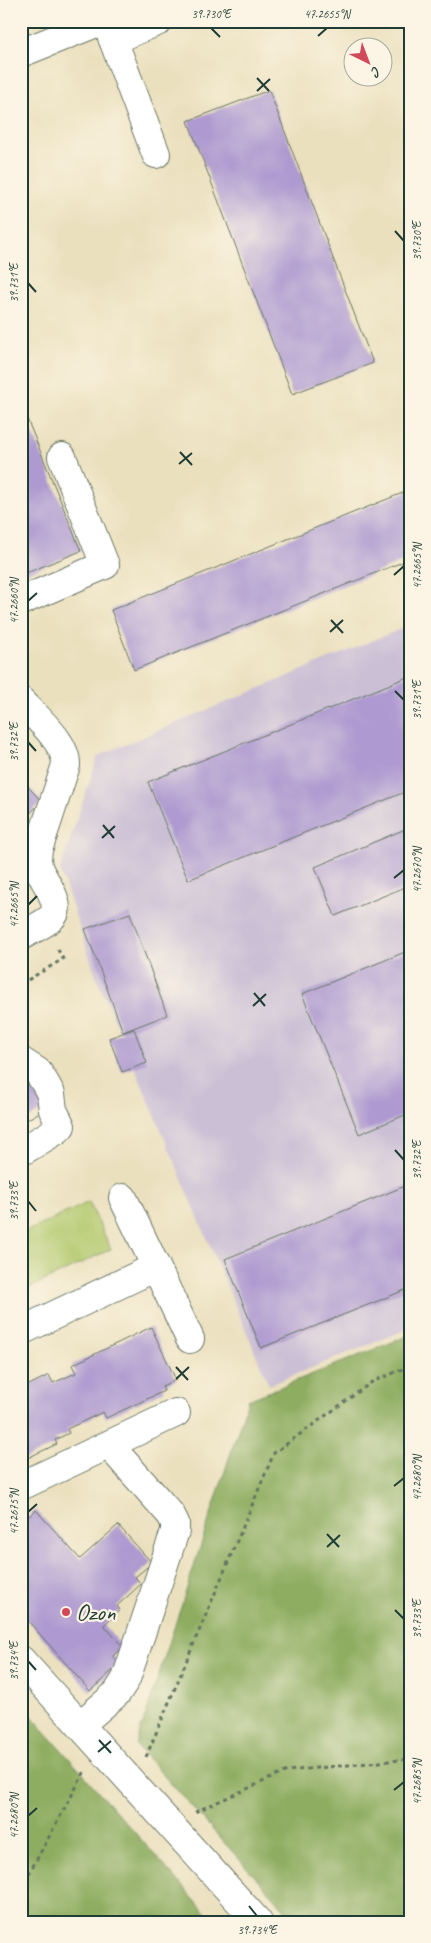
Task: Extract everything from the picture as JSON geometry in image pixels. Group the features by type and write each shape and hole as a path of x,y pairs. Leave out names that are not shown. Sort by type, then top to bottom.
{"street":[{"path":"21,53 107,28 159,21"},
{"path":"107,28 156,154"},
{"path":"21,600 105,565 62,457"},
{"path":"21,701 62,746 67,756 66,765 36,860 56,904 56,912 51,918 31,930"},
{"path":"21,1061 38,1072 51,1094 53,1110 61,1126 42,1125 21,1152"},
{"path":"123,1198 190,1339"},
{"path":"21,1331 156,1267"},
{"path":"21,1486 176,1413"},
{"path":"80,1725 123,1686 175,1531 176,1523 109,1445"},
{"path":"21,1660 258,1922"}],"path":[{"path":"21,984 63,959 31,930"},
{"path":"134,1785 274,1453 372,1382 410,1366"},
{"path":"21,1888 99,1746"},
{"path":"169,1824 287,1771 410,1759"}],"shaded area":[{"path":"410,625 410,1328 269,1385 96,976 60,870 98,756"}],"green space":[{"path":"89,1202 111,1249 21,1292 21,1234"},
{"path":"410,1335 410,1922 296,1922 136,1745 248,1400"},
{"path":"21,1704 214,1922 21,1922"}],"building":[{"path":"269,90 373,363 292,394 188,121"},
{"path":"21,404 81,551 21,575"},
{"path":"410,490 410,559 134,670 111,610"},
{"path":"410,676 410,790 188,880 148,782"},
{"path":"21,779 42,802 21,821"},
{"path":"410,827 410,885 335,916 315,867"},
{"path":"130,913 167,1015 123,1032 85,929"},
{"path":"410,950 410,1113 359,1134 302,994"},
{"path":"134,1029 147,1063 122,1072 109,1038"},
{"path":"21,1073 46,1108 25,1121 21,1115"},
{"path":"410,1184 410,1288 261,1348 225,1259"},
{"path":"151,1327 176,1380 162,1386 164,1391 106,1418 103,1412 67,1429 69,1433 55,1440 57,1444 21,1461 21,1389 49,1375 53,1383 76,1373 72,1365"},
{"path":"36,1510 80,1559 118,1525 152,1563 135,1577 141,1584 117,1606 120,1610 104,1625 123,1647 113,1656 120,1664 90,1691 21,1613 21,1523"}],"place":[{"name":"Ozon","path":"66,1612"}]}
